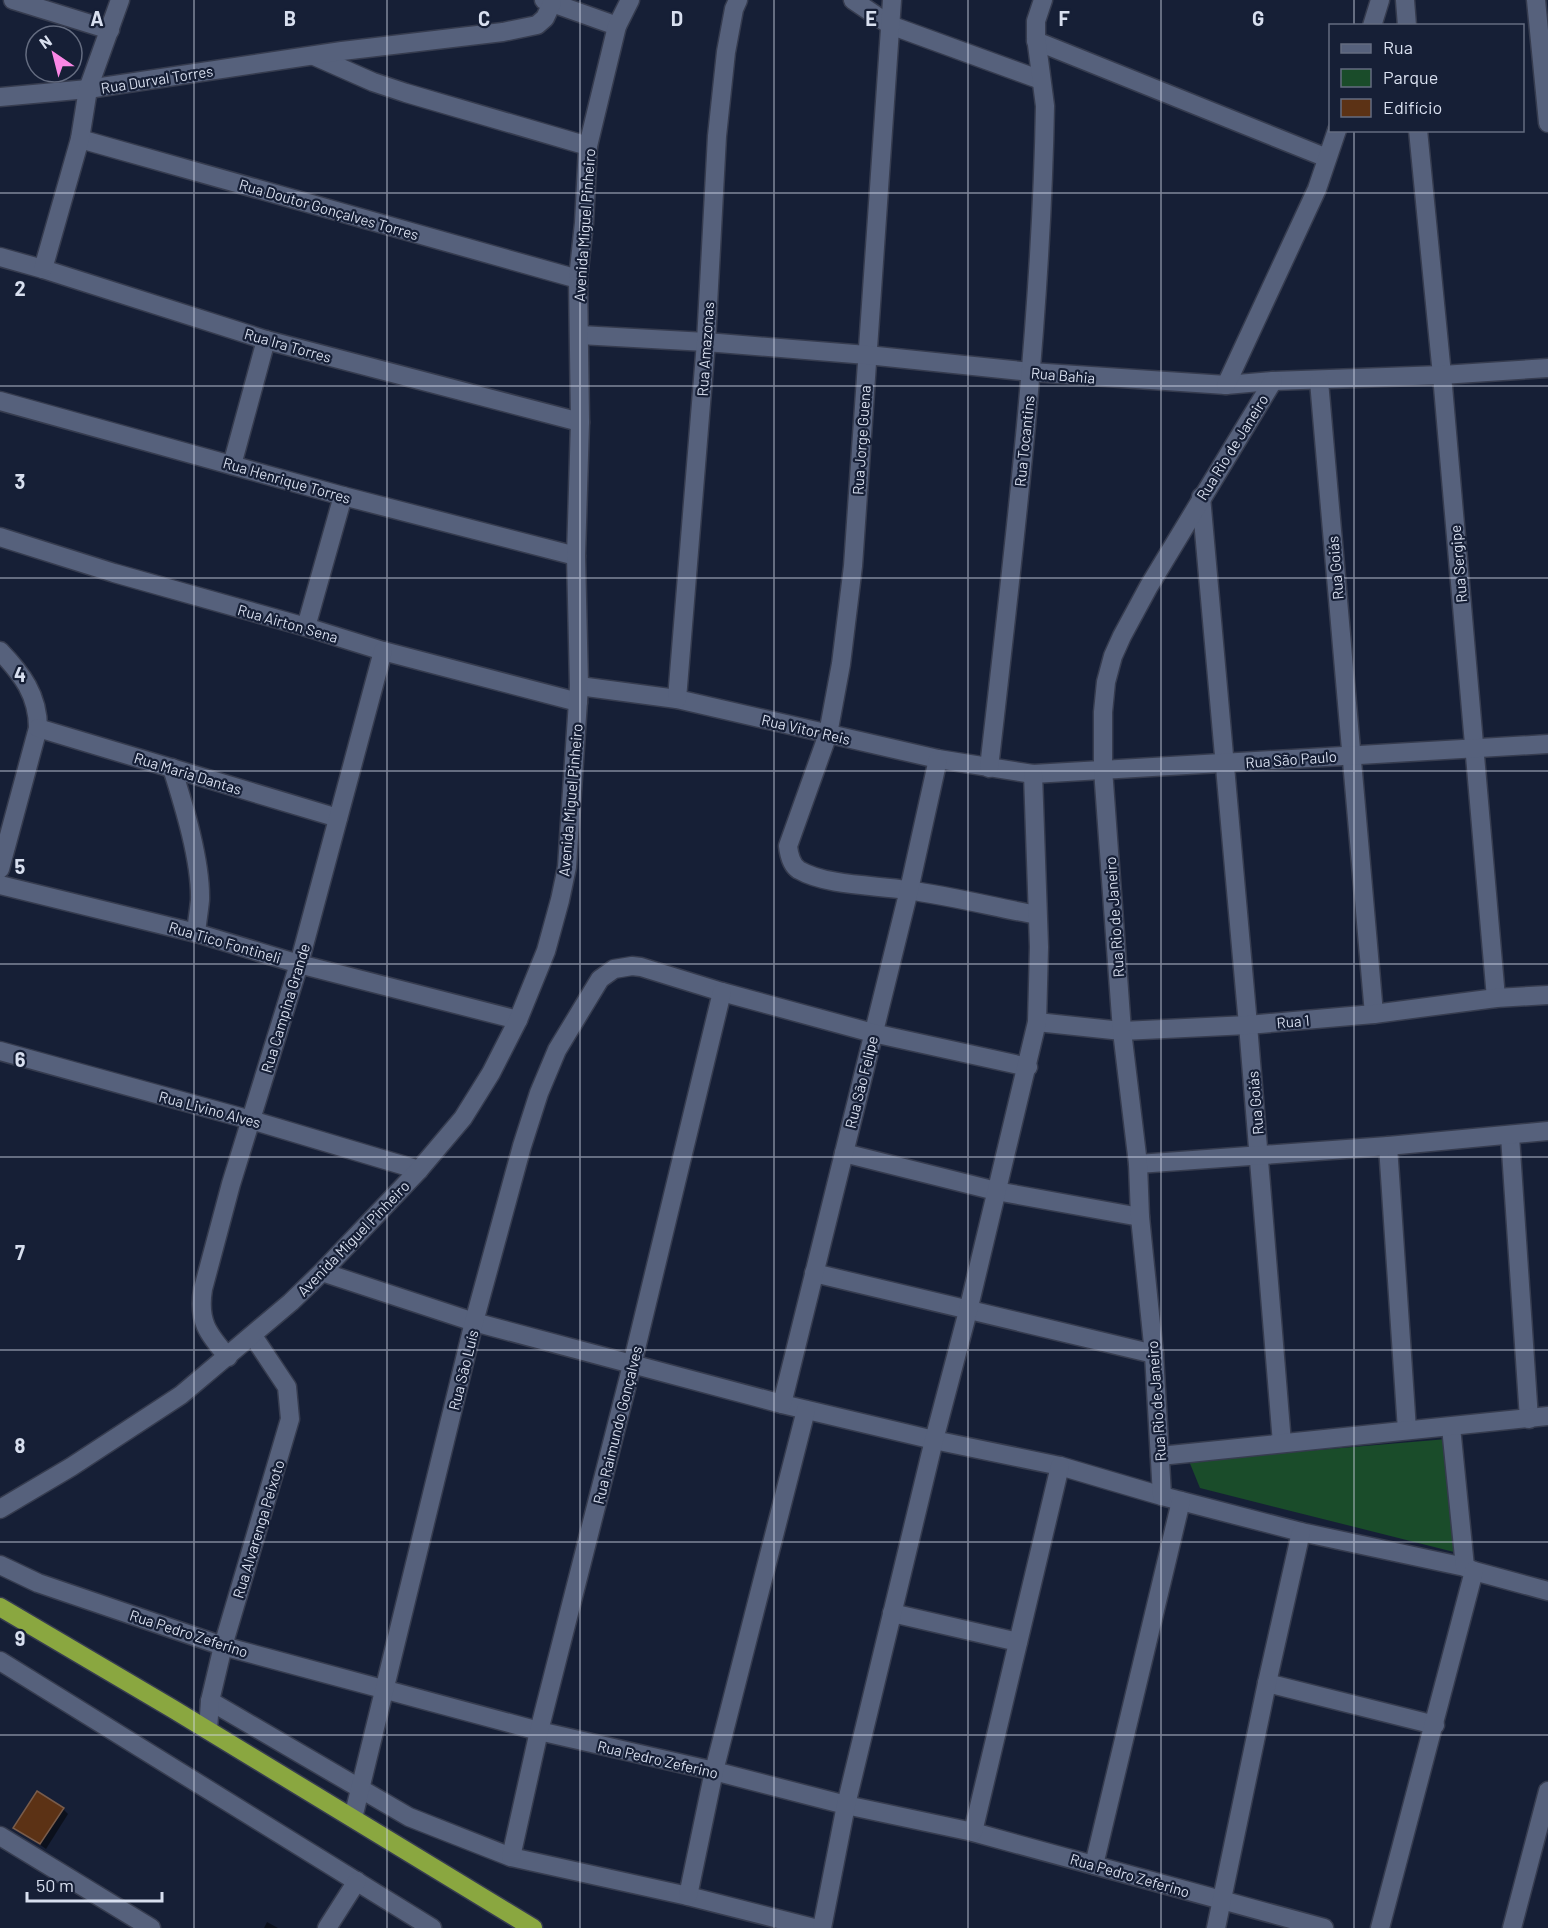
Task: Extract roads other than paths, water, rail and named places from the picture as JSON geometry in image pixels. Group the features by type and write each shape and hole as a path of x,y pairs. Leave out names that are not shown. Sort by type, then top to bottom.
{"highway":[{"path":"0,1607 208,1730 533,1928"}],"street":[{"path":"13,0 110,30"},
{"path":"43,269 80,140 88,89 120,0"},
{"name":"Avenida Miguel Pinheiro","path":"0,1509 71,1467 181,1395 253,1336 322,1272 419,1170 463,1118 491,1073 518,1020 546,951 565,878 571,824 579,694 576,556 580,422 578,279 588,146 617,26 630,0"},
{"name":"Rua Amazonas","path":"677,699 706,342 717,136 726,52 734,9 738,0"},
{"path":"853,0 890,25 1041,80"},
{"name":"Rua Jorge Guena","path":"892,0 853,566 841,663 828,734 788,846 791,862 798,869 834,881 909,890"},
{"name":"Rua Tocantins","path":"989,768 1031,372 1045,106 1036,41 1036,21 1043,0"},
{"path":"1373,24 1380,0"},
{"path":"1405,0 1407,24"},
{"path":"1536,0 1548,123"},
{"path":"548,1 617,26"},
{"name":"Rua Durval Torres","path":"0,97 88,89 314,56 503,32 532,26 545,18 548,1"},
{"path":"1036,41 1327,158"},
{"path":"314,56 373,82 406,93 588,146"},
{"path":"1226,386 1317,189 1335,132"},
{"name":"Rua Sergipe","path":"1418,132 1442,375 1496,998"},
{"name":"Rua Doutor Gonçalves Torres","path":"80,140 578,279"},
{"name":"Rua Ira Torres","path":"0,257 266,340 580,422"},
{"name":"Rua Bahia","path":"580,335 706,342 867,355 1031,372 1226,386 1272,381 1319,381 1548,368"},
{"path":"232,465 266,340"},
{"name":"Rua Rio de Janeiro","path":"1162,1496 1154,1354 1140,1217 1138,1164 1122,1031 1103,769 1103,711 1106,682 1113,656 1149,586 1272,381"},
{"name":"Rua Goiás","path":"1319,381 1374,1014"},
{"name":"Rua Henrique Torres","path":"0,401 343,496 576,556"},
{"path":"306,627 343,496"},
{"name":"Rua Goiás","path":"1201,497 1282,1443"},
{"name":"Rua Airton Sena","path":"0,537 114,573 383,651 579,694"},
{"path":"0,651 22,675 38,712 38,728 0,869"},
{"name":"Rua Campina Grande","path":"228,1357 213,1340 202,1321 201,1303 219,1226 299,964 383,651"},
{"name":"Rua Vitor Reis","path":"579,694 677,699 938,759 1033,774"},
{"name":"Rua Maria Dantas","path":"38,728 338,818"},
{"name":"Rua São Paulo","path":"1033,774 1548,744"},
{"name":"Rua São Felipe","path":"782,1404 909,890 938,759"},
{"path":"172,768 191,839 198,877 200,900 196,933"},
{"path":"822,1928 846,1805 934,1440 1028,1067 1037,1022 1040,980 1033,774"},
{"name":"Rua Tico Fontineli","path":"0,885 196,933 299,964 518,1020"},
{"path":"909,890 1037,915"},
{"name":"Rua São Luís","path":"353,1818 474,1322 522,1146 539,1093 557,1050 583,1005 606,974 614,969 641,967 722,992"},
{"path":"722,992 873,1033 1028,1067"},
{"name":"Rua Raimundo Gonçalves","path":"511,1857 539,1731 632,1365 722,992"},
{"name":"Rua 1","path":"1037,1022 1122,1031 1248,1025 1374,1014 1496,998 1548,995"},
{"name":"Rua Livino Alves","path":"0,1051 251,1120 419,1170"},
{"path":"1138,1164 1388,1146 1548,1131"},
{"path":"1510,1136 1529,1419"},
{"path":"1388,1146 1407,1430"},
{"path":"844,1153 996,1191 1140,1217"},
{"path":"322,1272 474,1322 782,1404 934,1440 1060,1466 1162,1496 1301,1532 1470,1569 1548,1590"},
{"path":"814,1273 1154,1354"},
{"name":"Rua Alvarenga Peixoto","path":"208,1730 210,1701 223,1646 290,1419 287,1387 253,1336"},
{"path":"688,1896 714,1771 806,1410"},
{"path":"1160,1456 1548,1416"},
{"path":"1380,1928 1435,1725 1470,1569 1451,1427"},
{"path":"973,1832 1060,1466"},
{"path":"1094,1865 1181,1501"},
{"path":"1216,1928 1301,1532"},
{"name":"Rua Pedro Zeferino","path":"0,1565 38,1582 223,1646 539,1731 714,1771 846,1805 973,1832 1324,1928"},
{"path":"892,1613 1018,1642"},
{"path":"0,1661 432,1928"},
{"path":"1267,1683 1435,1725"},
{"path":"210,1701 409,1817 511,1857 688,1896 814,1928"},
{"path":"1512,1928 1548,1791"},
{"path":"0,1836 151,1928"},
{"path":"327,1928 357,1881"}]}
